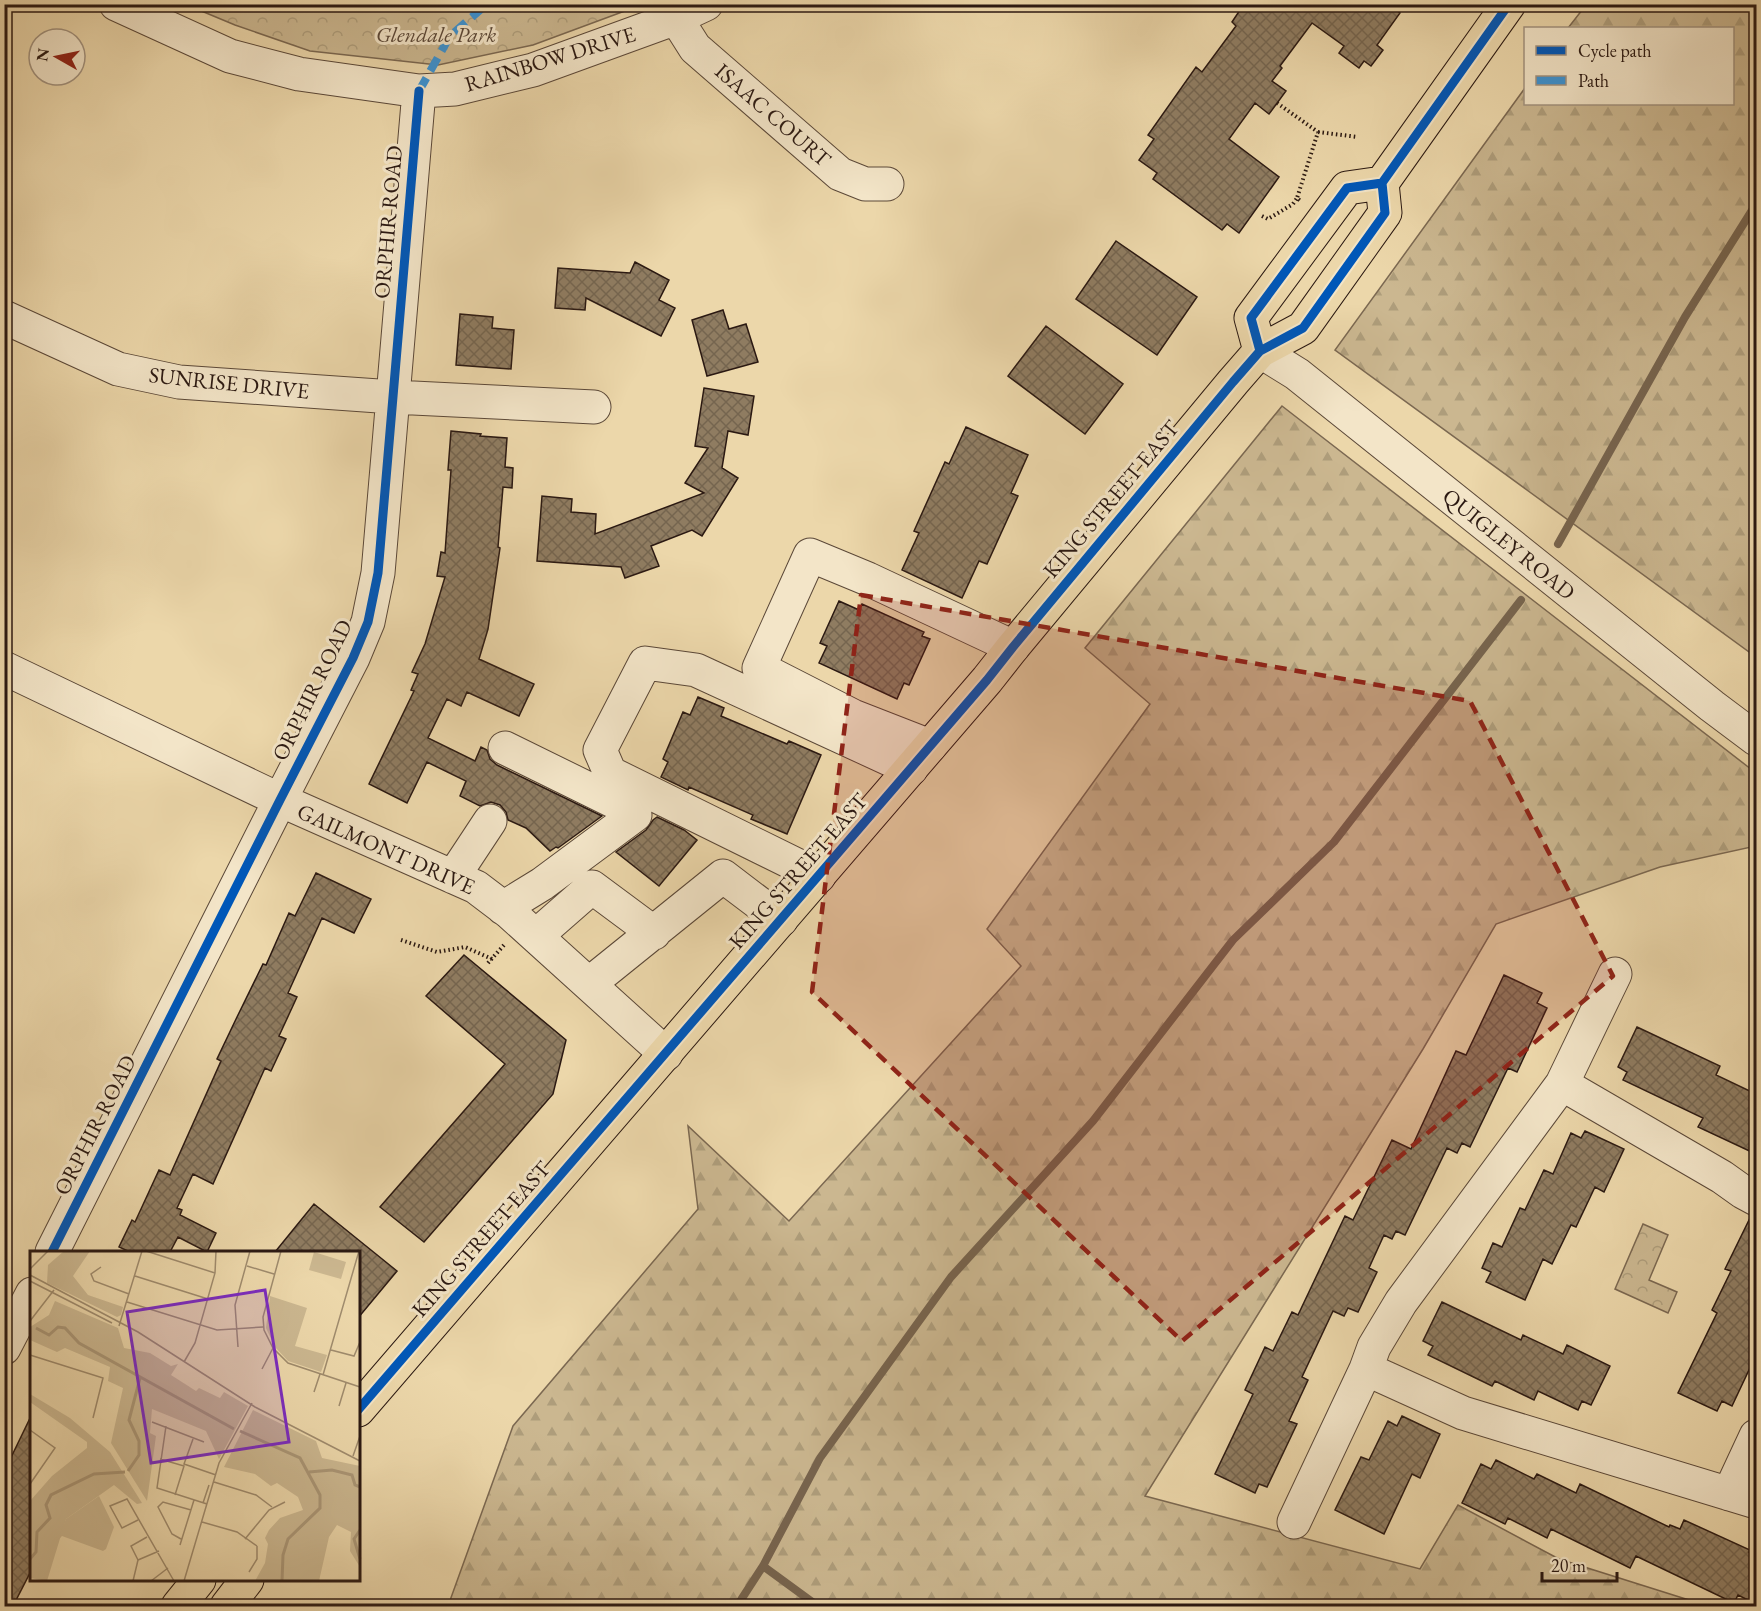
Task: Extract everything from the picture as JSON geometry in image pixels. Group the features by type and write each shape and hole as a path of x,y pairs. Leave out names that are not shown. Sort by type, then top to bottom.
{"main road":[{"path":"1260,351 1251,318 1347,188 1382,183 1509,4"},
{"name":"KING STREET EAST","path":"360,1408 921,758 1260,351 1303,328 1385,213 1382,183"},
{"path":"178,1606 198,1581"},
{"path":"227,1606 247,1581"}],"street":[{"name":"RAINBOW DRIVE","path":"116,4 230,56 299,74 419,91 455,89 533,70 676,18 706,4"},
{"name":"ISAAC COURT","path":"676,18 695,48 840,174 865,184 887,184"},
{"name":"ORPHIR ROAD","path":"53,1251 353,658 368,622 378,573 419,91"},
{"name":"SUNRISE DRIVE","path":"4,317 118,369 179,382 393,397 594,407"},
{"name":"QUIGLEY ROAD","path":"1260,351 1297,374 1756,739"},
{"path":"921,758 853,716 759,668 810,555 868,579 1013,647"},
{"path":"819,876 610,772 600,750 645,663 696,670 921,758"},
{"name":"GAILMONT DRIVE","path":"4,668 280,800 476,887 536,936 666,1053"},
{"path":"503,908 542,884 635,815 619,804 505,748"},
{"path":"453,877 490,821"},
{"path":"589,984 723,876 781,920"},
{"path":"542,884 566,910"},
{"path":"536,936 592,887 654,933"},
{"path":"1294,1522 1366,1369 1374,1347 1401,1302 1562,1084 1615,974"},
{"path":"1562,1084 1756,1199"},
{"path":"4,1348 30,1298"},
{"path":"1366,1369 1462,1413 1743,1498 1756,1436"}],"path":[{"path":"1277,103 1318,132 1358,136"},
{"path":"1262,216 1268,219 1293,204 1297,198 1318,132"},
{"path":"1297,198 1308,206"},
{"path":"401,940 437,952 465,947 492,959"}],"highlighted area":[{"path":"861,595 1470,701 1613,976 1182,1341 812,992"}],"green space":[{"name":"Glendale Park","path":"187,5 641,5 533,45 438,65 310,51 235,25"},
{"path":"1586,5 1756,5 1756,657 1335,350 1524,89 1524,105 1734,105 1734,27 1569,27"},
{"path":"1282,406 1756,773 1756,846 1660,867 1496,924 1423,1049 1145,1496 1420,1569 1458,1505 1559,1559 1708,1606 448,1606 513,1426 698,1209 688,1126 789,1221 1021,966 987,929 1150,704 1085,648"},
{"path":"1643,1224 1668,1235 1649,1280 1677,1292 1668,1313 1615,1289"}],"building":[{"path":"1244,4 1389,4 1400,13 1377,45 1383,50 1371,66 1364,61 1359,68 1339,53 1344,46 1312,23 1280,66 1282,68 1272,81 1286,91 1269,114 1255,103 1229,139 1279,177 1239,233 1227,224 1222,230 1153,179 1157,173 1139,160 1154,139 1148,135 1196,67 1202,72 1236,26 1232,22"},
{"path":"1116,241 1197,297 1157,355 1076,299"},
{"path":"635,262 669,280 659,300 675,308 661,336 586,298 585,310 555,308 558,268 630,273"},
{"path":"723,310 729,329 746,324 758,362 707,376 692,320"},
{"path":"460,314 493,317 492,328 514,330 511,369 456,365"},
{"path":"1046,326 1123,384 1085,434 1008,376"},
{"path":"704,388 754,396 748,435 728,431 722,468 738,478 702,536 692,530 651,546 659,566 625,578 621,567 537,561 542,496 572,499 571,512 596,514 595,534 704,493 685,483 708,448 695,446"},
{"path":"966,427 1028,455 1011,493 1018,496 987,564 979,561 962,598 902,570 919,533 914,531 945,462 949,464"},
{"path":"451,431 507,438 505,467 513,468 512,488 503,487 498,547 500,548 488,629 479,659 534,684 519,716 467,692 461,706 447,699 428,738 475,761 481,747 487,750 490,759 497,765 602,816 558,848 550,851 526,828 508,820 506,812 500,805 491,802 480,806 460,796 466,781 427,762 407,803 369,784 414,691 411,690 418,674 412,672 425,644 445,577 437,576 441,552 445,553 451,470 448,470"},
{"path":"839,601 859,610 862,604 924,632 922,636 930,639 909,685 904,683 897,699 819,663 827,646 820,643"},
{"path":"698,697 724,708 721,716 787,744 789,741 821,755 787,834 751,819 753,815 661,777 668,762 663,759 683,712 690,715"},
{"path":"657,817 684,830 697,840 659,886 616,852 646,830"},
{"path":"316,873 371,899 354,933 322,918 288,993 297,997 279,1036 286,1039 271,1071 265,1068 213,1184 193,1174 177,1208 182,1210 180,1215 216,1233 207,1251 178,1237 171,1251 128,1251 119,1247 132,1220 135,1222 159,1170 170,1175 221,1061 217,1059 237,1017 263,964 266,965 289,913 295,916"},
{"path":"464,955 566,1040 553,1094 424,1242 380,1207 505,1064 426,996"},
{"path":"1504,975 1542,993 1537,1003 1547,1008 1517,1072 1508,1068 1470,1147 1462,1143 1457,1153 1447,1148 1405,1235 1396,1231 1392,1239 1384,1235 1369,1268 1377,1272 1358,1312 1348,1308 1344,1316 1333,1311 1302,1377 1308,1380 1289,1421 1297,1424 1267,1487 1259,1484 1255,1493 1215,1474 1253,1394 1245,1390 1265,1347 1273,1351 1292,1312 1298,1315 1345,1216 1353,1220 1392,1140 1411,1149 1456,1051 1466,1055"},
{"path":"1637,1027 1720,1066 1716,1075 1756,1094 1756,1154 1698,1127 1703,1118 1623,1080 1627,1072 1618,1067"},
{"path":"1585,1131 1624,1149 1604,1192 1595,1187 1576,1227 1571,1225 1552,1264 1543,1259 1525,1300 1486,1282 1491,1272 1482,1268 1493,1243 1502,1247 1520,1208 1525,1210 1544,1170 1553,1174 1571,1133 1581,1138"},
{"path":"314,1204 397,1271 360,1316 360,1251 276,1251"},
{"path":"1751,1216 1756,1218 1756,1355 1732,1406 1722,1401 1717,1411 1678,1393 1717,1313 1712,1310 1731,1271 1725,1269"},
{"path":"1442,1302 1521,1340 1523,1335 1563,1354 1567,1345 1610,1366 1591,1405 1582,1401 1578,1410 1538,1391 1534,1400 1495,1381 1492,1386 1428,1355 1433,1346 1423,1341"},
{"path":"1402,1416 1440,1434 1420,1478 1412,1474 1384,1534 1335,1510 1361,1457 1369,1460 1388,1421 1397,1426"},
{"path":"30,1418 30,1573 13,1606 4,1606 4,1472"},
{"path":"1496,1460 1534,1479 1537,1474 1576,1493 1580,1484 1669,1527 1670,1525 1680,1529 1684,1520 1750,1550 1749,1552 1756,1555 1756,1604 1738,1595 1734,1603 1636,1556 1630,1568 1551,1529 1547,1538 1508,1518 1505,1524 1462,1503 1481,1464 1491,1469"}],"waterway":[{"path":"1558,544 1685,317 1756,204"},
{"path":"737,1606 763,1566 820,1458 951,1277 1093,1121 1233,940 1334,842 1521,600"},
{"path":"763,1566 815,1604 826,1606"}],"marked path":[{"path":"419,91 450,36 487,4"}],"cycle path":[{"path":"360,1408 987,680 1260,351 1303,328 1385,213 1382,183 1509,4"},
{"path":"53,1251 353,658 368,622 378,573 419,91"},
{"path":"1260,351 1251,318 1347,188 1382,183"}]}
